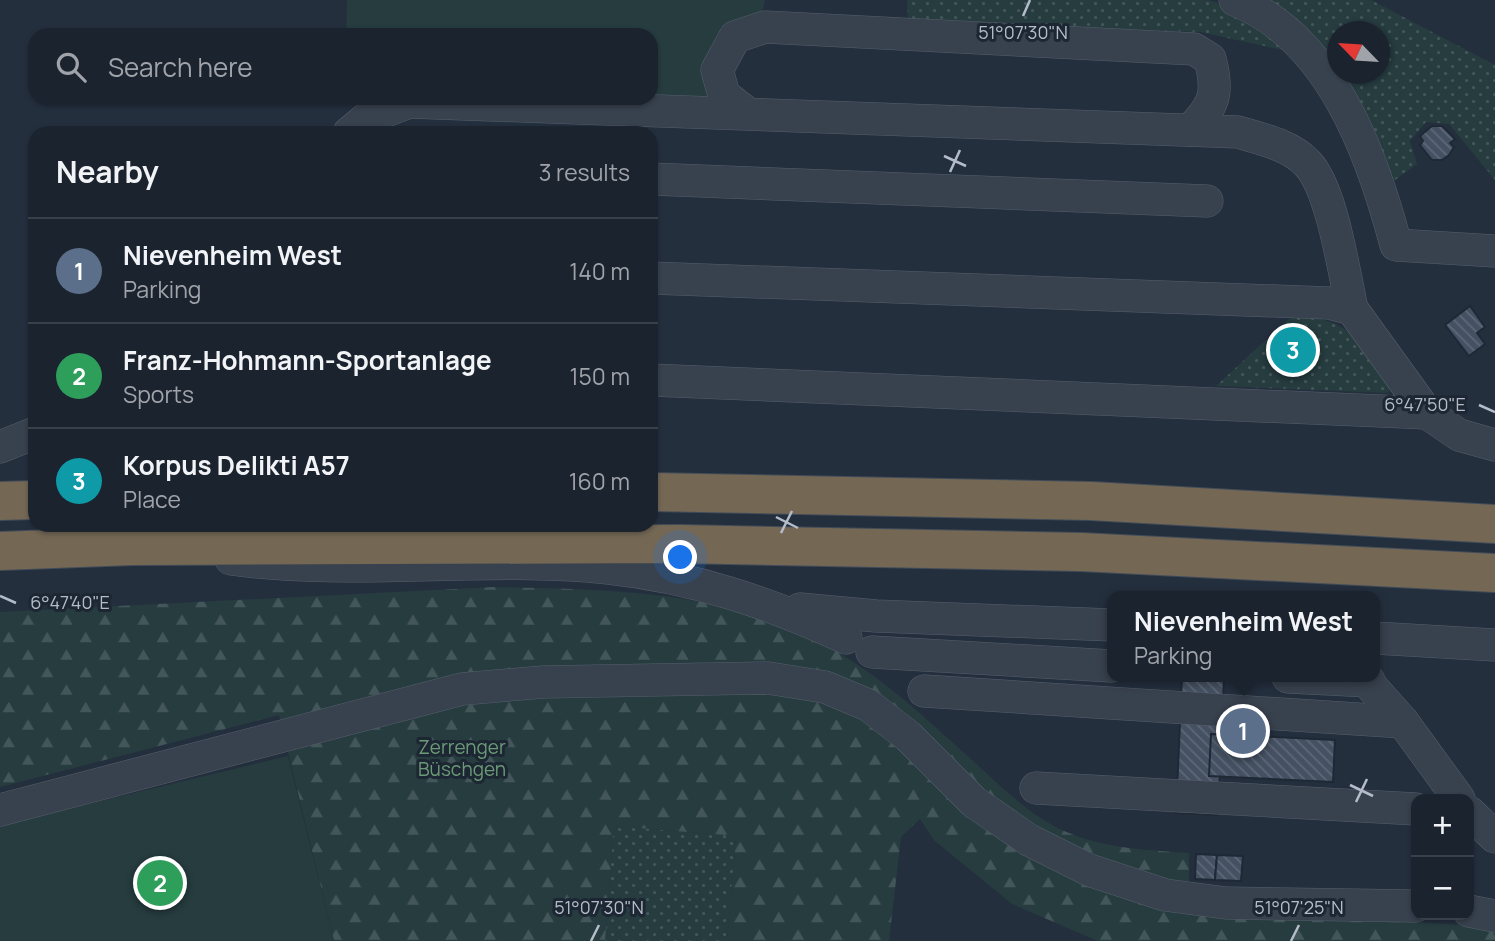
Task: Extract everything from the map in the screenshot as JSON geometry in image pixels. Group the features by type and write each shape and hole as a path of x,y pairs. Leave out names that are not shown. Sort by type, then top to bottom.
{"highway":[{"path":"658,492 1091,501 1495,524"},
{"path":"0,501 28,500"},
{"path":"0,551 132,546 763,545 1081,552 1495,573"}],"lane":[{"path":"1234,0 1248,5 1296,41 1335,88 1383,195 1396,245 1495,251"},
{"path":"747,113 724,96 717,70 734,37 765,27 1194,48 1210,59 1217,85 1209,111 1190,130"},
{"path":"357,126 367,118 401,105"},
{"path":"501,105 1238,132 1275,143 1307,163 1324,190 1352,309 1427,413 1460,435 1495,445"},
{"path":"658,179 1207,201"},
{"path":"658,278 1329,303 1352,309"},
{"path":"658,380 1427,413"},
{"path":"0,447 28,436"},
{"path":"132,546 281,566 528,564 608,568 695,582 778,607 859,645 1107,666"},
{"path":"778,607 876,616 1107,625"},
{"path":"1380,638 1495,645"},
{"path":"0,810 462,689 543,682 768,677 825,687 868,705 908,736 974,802 1029,839 1089,870 1165,895 1226,903 1411,906"},
{"path":"1369,682 1403,722 1455,794"},
{"path":"924,691 1403,722"},
{"path":"1036,788 1411,809"},
{"path":"1474,817 1495,837"},
{"path":"1474,912 1495,916"}],"green space":[{"path":"347,0 765,0 761,19 709,99 658,98 658,28 346,28"},
{"path":"907,0 1208,0 1230,6 1287,51 1201,32 908,22"},
{"path":"1269,0 1371,0 1495,65 1495,180 1449,124 1426,122 1410,141 1417,164 1391,183 1346,84 1390,84 1390,21 1327,21 1327,52 1287,11"},
{"path":"1306,317 1335,324 1357,339 1392,384 1388,393 1216,386 1290,318"},
{"name":"Zerrenger Büschgen","path":"494,587 576,589 658,596 739,611 778,623 816,640 858,665 917,711 1019,802 1059,829 1088,840 1116,846 1189,853 1189,882 1267,913 1495,927 1495,941 1098,941 1012,904 934,840 920,819 901,837 889,941 727,941 736,836 614,826 605,941 334,941 279,715 0,787 0,612"},
{"path":"288,756 334,941 0,941 0,825"},
{"path":"614,826 736,836 727,941 605,941"}],"building":[{"path":"1432,126 1442,126 1455,139 1450,143 1454,147 1442,160 1432,160 1420,145 1423,141 1420,136"},
{"path":"1470,306 1485,327 1477,333 1485,344 1469,356 1445,325"},
{"path":"1182,682 1224,682 1218,815 1176,813"},
{"path":"1211,734 1335,740 1333,782 1209,776"},
{"path":"1196,854 1217,855 1215,880 1195,879"},
{"path":"1217,855 1243,856 1241,881 1215,880"}],"place":[{"name":"Korpus Delikti A57","path":"1293,350"},
{"name":"Nievenheim West","path":"1243,731"},
{"name":"Franz-Hohmann-Sportanlage","path":"160,883"}]}
